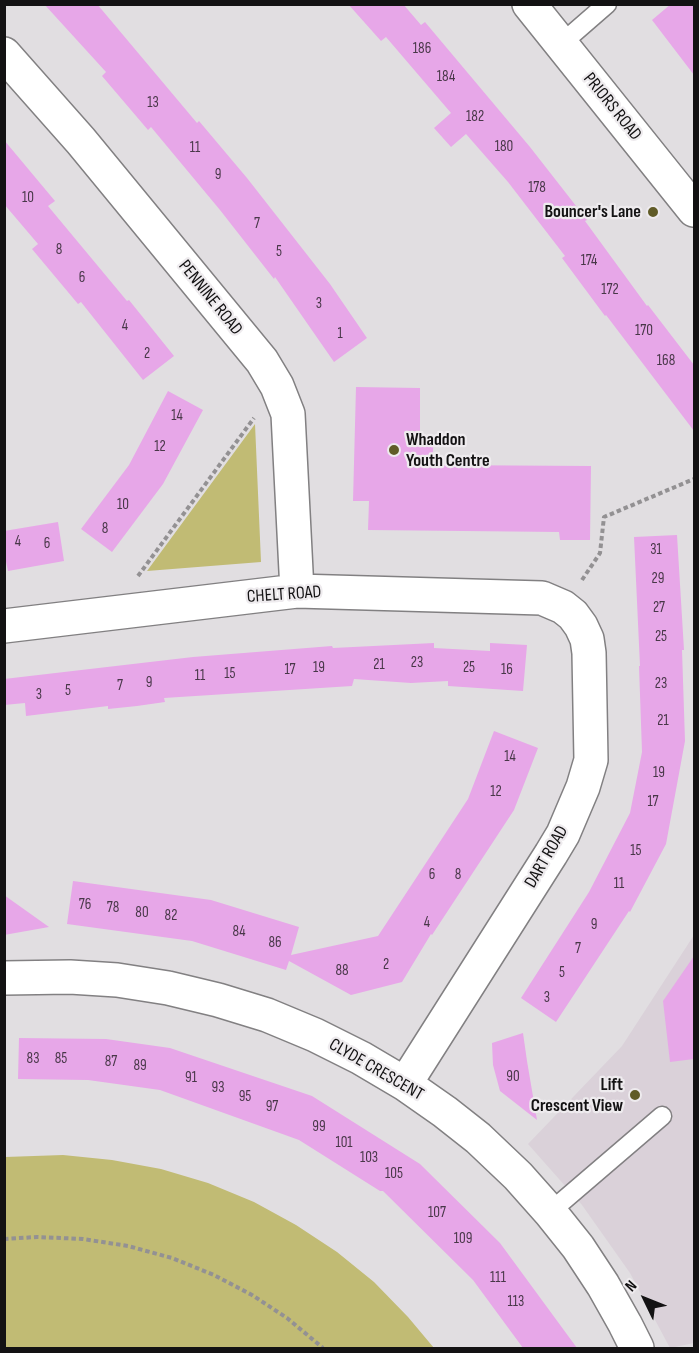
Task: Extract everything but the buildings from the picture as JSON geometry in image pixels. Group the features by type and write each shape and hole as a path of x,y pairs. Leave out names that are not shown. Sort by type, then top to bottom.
{"street":[{"name":"PRIORS ROAD","path":"529,4 694,210"},
{"name":"PENNINE ROAD","path":"4,54 81,141 262,361 277,386 288,414 297,591"},
{"name":"CHELT ROAD","path":"4,626 297,591 542,598 563,607"},
{"name":"DART ROAD","path":"405,1084 563,834 583,787 591,760 589,653 587,639 580,626 573,615 563,607"},
{"name":"CLYDE CRESCENT","path":"4,978 70,977 117,980 168,988 267,1015 361,1058 405,1084 445,1112 478,1138 518,1176 578,1247 626,1324 637,1348"}],"lane":[{"path":"561,45 607,4"},
{"path":"550,1212 662,1116"}],"path":[{"path":"111,613 277,386"},
{"path":"563,607 600,553 604,517 694,479"},
{"path":"4,1239 37,1237 83,1239 128,1246 172,1258 214,1275 252,1295 287,1318 323,1348"}],"shaded area":[{"path":"255,424 261,562 147,571"},
{"name":"Lift Crescent View","path":"694,935 694,1343 670,1348 630,1273 582,1205 528,1144 622,1046"},
{"path":"63,1155 112,1160 161,1169 208,1183 254,1202 296,1225 337,1252 374,1282 434,1348 5,1348 5,1157"}],"place":[{"name":"Bouncer's Lane","path":"653,212"},
{"name":"Whaddon Youth Centre","path":"394,450"},
{"name":"Lift Crescent View","path":"635,1095"}]}
